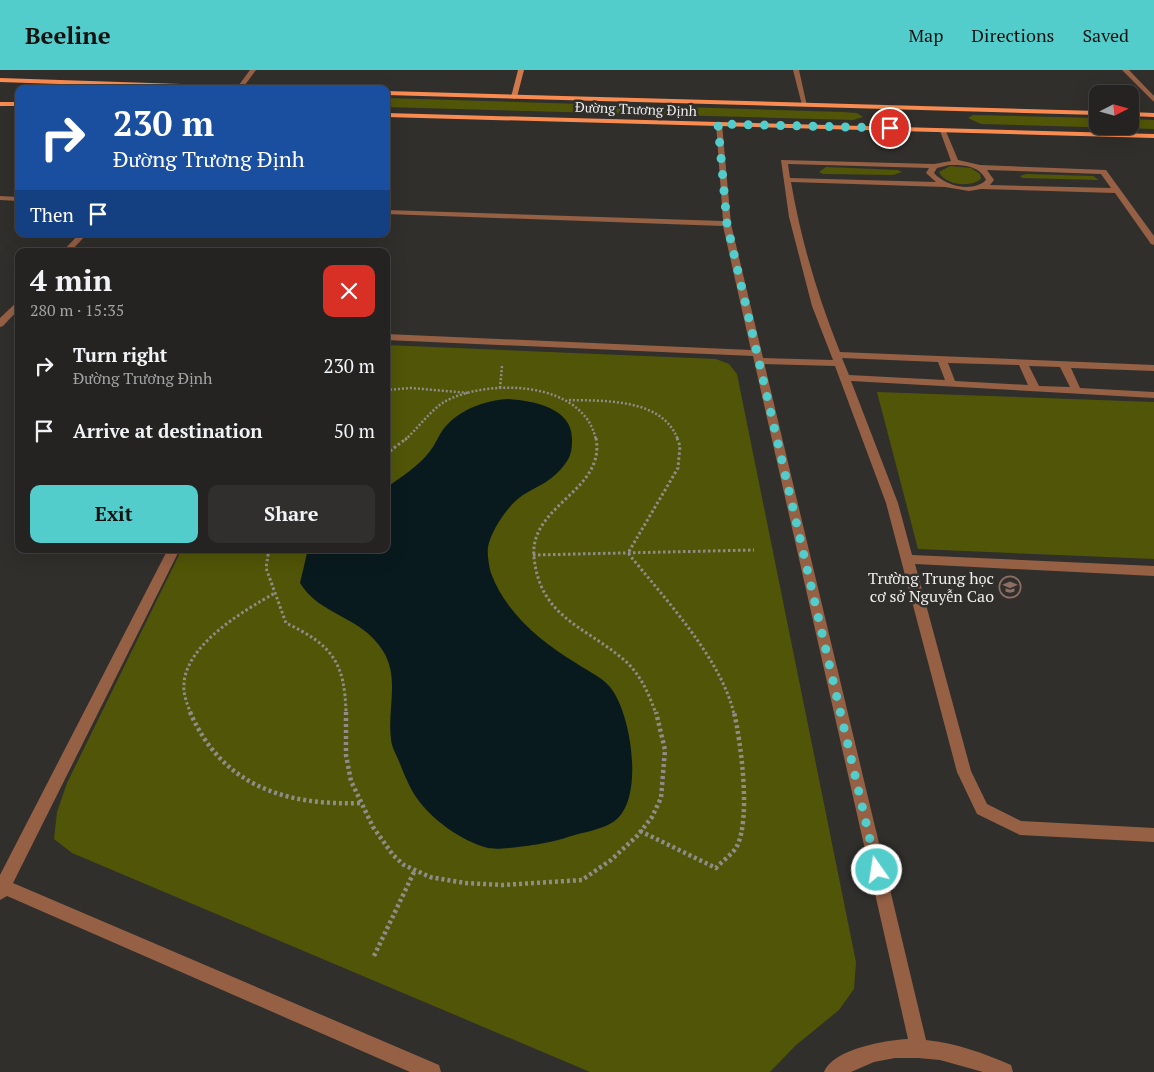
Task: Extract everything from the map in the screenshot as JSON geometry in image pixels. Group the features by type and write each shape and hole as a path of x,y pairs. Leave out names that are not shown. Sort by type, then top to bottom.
{"main road":[{"path":"0,80 129,85"},
{"name":"Đường Trương Định","path":"390,92 805,105 925,118 941,129 1154,136"},
{"path":"0,104 15,104"},
{"name":"Đường Trương Định","path":"390,115 718,124 1089,113"},
{"path":"1139,114 1154,115"}],"street":[{"path":"242,85 254,70"},
{"path":"514,97 521,70"},
{"path":"796,70 805,105"},
{"path":"1125,70 1154,100"},
{"path":"718,124 727,224 918,1048"},
{"path":"941,129 955,162"},
{"path":"1154,242 1103,172 978,167 955,162 934,166 784,162 793,217 817,306 892,503 964,772 982,809 1020,828 1154,835"},
{"path":"934,166 931,169 933,177 945,185"},
{"path":"978,167 989,175 990,180 982,187"},
{"path":"787,180 945,185 965,188 1117,192"},
{"path":"0,198 15,199"},
{"path":"390,212 727,224"},
{"path":"70,248 80,237"},
{"path":"1,321 15,307"},
{"path":"1,321 15,320"},
{"path":"390,337 758,357 942,359 1154,368"},
{"path":"942,359 951,384"},
{"path":"1022,362 1035,388"},
{"path":"1064,364 1076,390"},
{"path":"845,378 1154,395"},
{"path":"172,553 1,887 432,1072"},
{"path":"907,559 1154,571"},
{"path":"833,1072 864,1056 891,1049 918,1048 968,1056 1004,1072"}],"path":[{"path":"500,388 502,362"},
{"path":"390,390 411,388 470,393"},
{"path":"268,553 266,568 286,624 315,637 336,658 344,681 348,769 365,815 385,847 414,872 457,882 514,885 581,881 617,857 660,804 666,752 645,687 625,660 590,638 558,611 543,593 533,555 542,522 586,478 595,464 598,445 591,420 575,404 557,396 528,388 500,388 470,393 444,402 420,427 390,451"},
{"path":"566,400 630,404 666,418 676,432 681,457 678,468 628,553"},
{"path":"533,555 754,550"},
{"path":"628,553 688,629 720,674 731,700 740,737 743,771 744,815 737,846 716,868 640,831"},
{"path":"275,593 231,619 207,641 185,675 184,692 197,730 219,756 240,773 269,791 292,798 318,802 361,803"},
{"path":"374,956 414,872"}],"shaded area":[{"path":"390,98 842,112 857,113 863,117 853,120 390,107"},
{"path":"973,115 1089,118 1089,127 981,124 968,118"},
{"path":"1139,119 1154,120 1154,129 1139,129"},
{"path":"950,166 971,168 980,174 981,179 971,184 958,184 947,180 939,172"},
{"path":"826,167 898,170 902,172 893,175 823,174 819,172"},
{"path":"1026,174 1093,176 1099,180 1022,178 1020,176"},
{"path":"390,345 716,359 729,364 737,374 856,962 854,989 839,1010 795,1046 770,1072 590,1072 72,853 54,839 57,812 67,783 180,553 390,553"},
{"path":"877,392 1154,402 1154,559 918,549"},
{"path":"509,399 540,404 559,413 571,429 572,447 569,459 561,470 518,499 501,518 488,547 491,573 505,601 537,636 610,687 624,714 631,752 632,771 631,790 626,805 619,817 608,825 549,842 495,849 478,845 457,835 438,821 416,797 392,744 390,728 391,672 383,651 364,630 318,603 300,583 307,553 390,553 390,485 410,471 426,456 442,431 455,417 481,404"}],"place":[{"name":"Trường Trung học cơ sở Nguyễn Cao","path":"1010,587"}],"route":[{"path":"877,870 727,224 722,151 718,124 890,128"}]}
